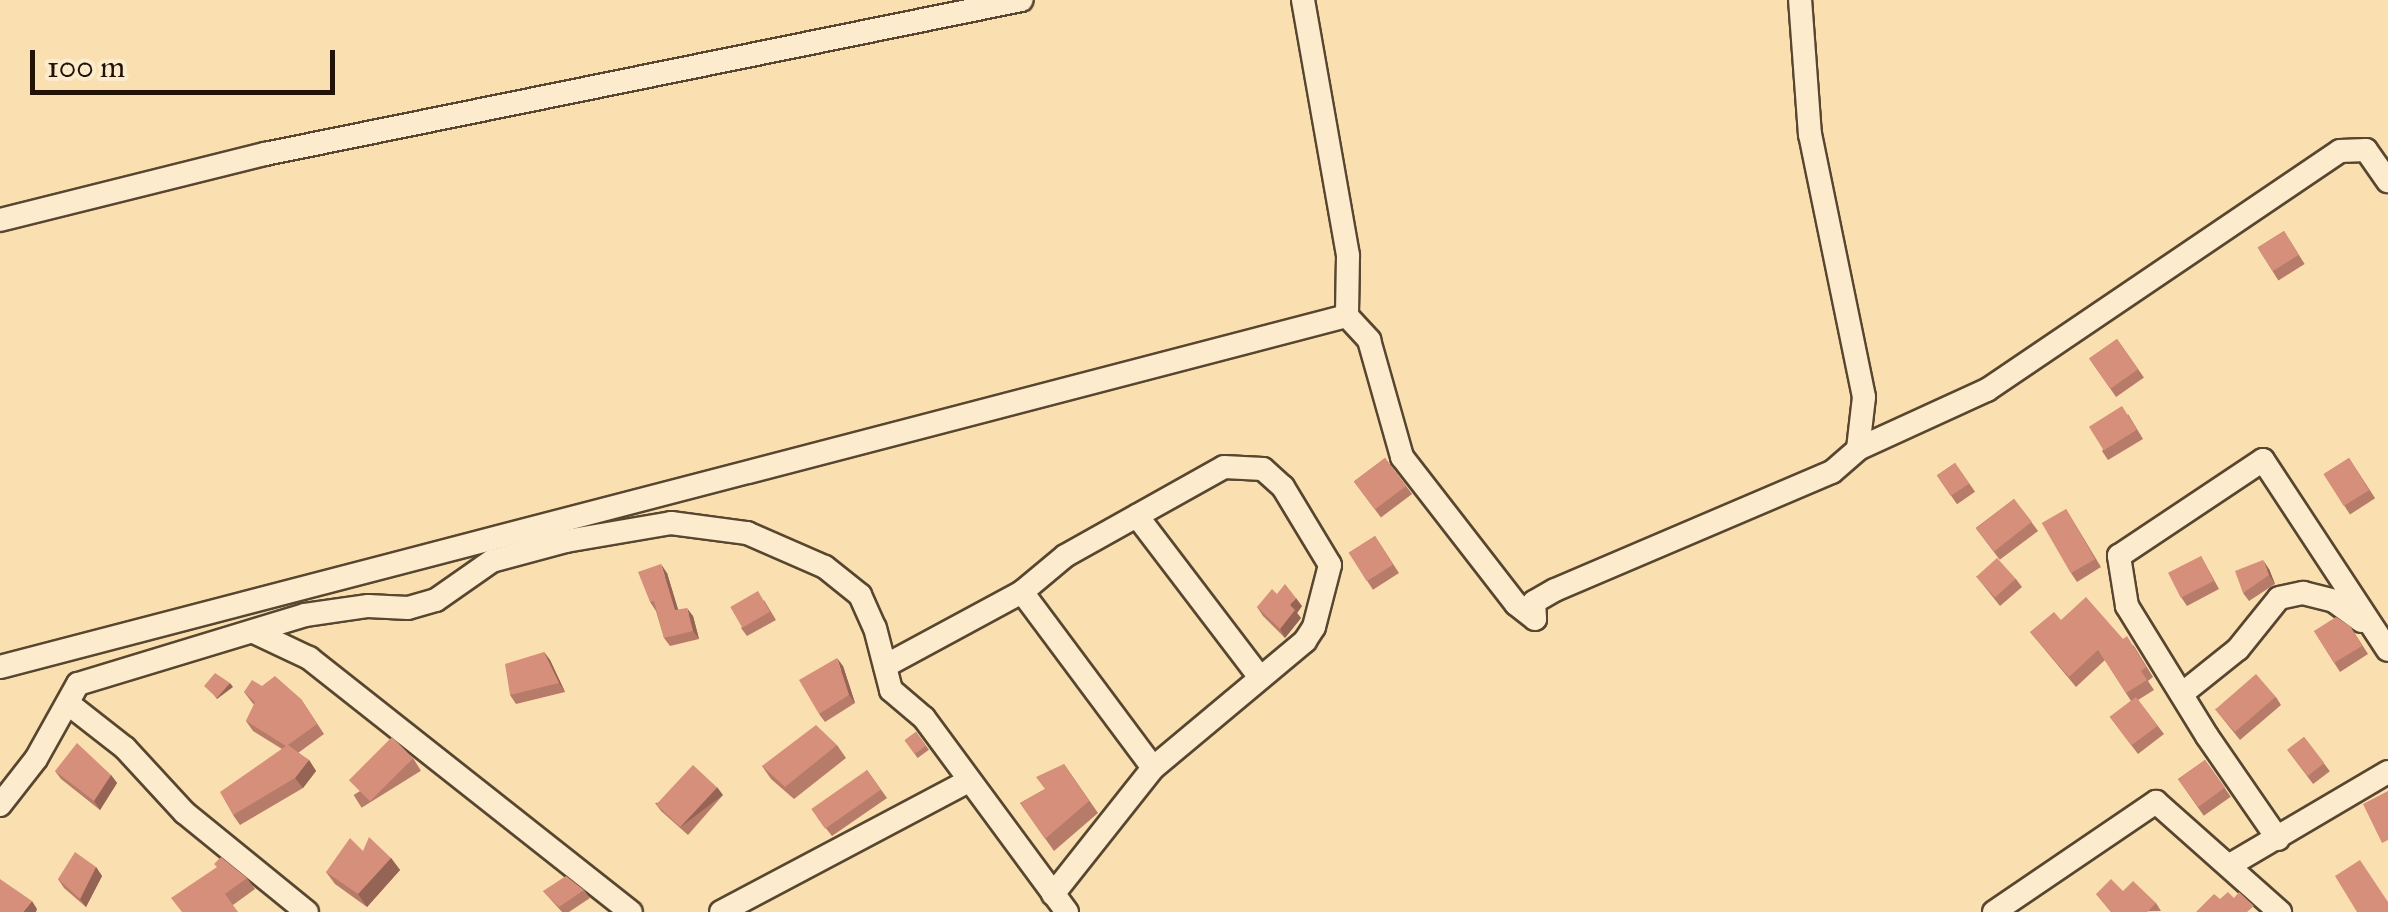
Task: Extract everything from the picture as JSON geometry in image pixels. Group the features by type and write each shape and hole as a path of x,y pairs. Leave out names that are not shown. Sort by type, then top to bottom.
{"street":[{"path":"0,220 264,154 1021,0"},
{"path":"1303,0 1348,256 1347,316 1369,340 1402,457 1516,604 1535,619 1534,602 1555,590 1832,472 1858,449 1987,390 2340,151 2366,150 2388,181"},
{"path":"1800,0 1810,135 1864,397 1858,449"},
{"path":"0,667 1347,316"},
{"path":"2278,839 2206,736 2127,606 2119,556 2263,460 2388,650"},
{"path":"0,805 70,705 78,684 305,615 368,606 408,608 436,600 492,561 566,540 671,523 747,533 825,567 860,595 891,690 924,718 1060,903 1153,768 1305,641 1314,627 1330,565 1283,487 1263,469 1224,467 1065,556 1022,592 885,666"},
{"path":"1137,516 1259,676"},
{"path":"1022,592 1153,768"},
{"path":"2183,693 2238,649 2279,598 2304,593 2334,601 2374,629"},
{"path":"256,633 309,658 631,912"},
{"path":"70,705 125,748 185,813 307,912"},
{"path":"2230,865 2388,772"},
{"path":"720,912 968,781"},
{"path":"1994,912 2156,802 2280,912"}],"building":[{"path":"2284,231 2299,255 2273,271 2258,247"},
{"path":"2117,339 2138,369 2110,389 2089,359"},
{"path":"2122,406 2137,430 2104,450 2089,427"},
{"path":"1385,458 1406,486 1375,509 1354,481"},
{"path":"2349,458 2369,490 2344,506 2324,474"},
{"path":"1955,463 1969,484 1951,496 1937,475"},
{"path":"2014,499 2032,522 1994,551 1976,529"},
{"path":"2066,509 2095,559 2071,573 2042,523"},
{"path":"1375,536 1393,565 1367,581 1349,552"},
{"path":"2201,556 2214,581 2181,598 2168,573"},
{"path":"1997,558 2016,579 1995,598 1976,577"},
{"path":"2263,560 2269,575 2243,593 2235,571"},
{"path":"661,564 675,610 687,608 693,631 664,638 654,601 650,602 638,572"},
{"path":"1285,584 1296,598 1290,605 1295,610 1280,629 1257,607 1272,589 1277,594"},
{"path":"758,591 770,612 742,628 730,607"},
{"path":"2086,597 2123,639 2127,636 2146,667 2141,671 2147,680 2126,693 2098,650 2069,677 2030,632 2054,612 2061,620"},
{"path":"2336,617 2350,626 2362,646 2334,663 2314,631"},
{"path":"544,652 559,683 510,695 505,664"},
{"path":"837,658 849,695 819,714 799,680"},
{"path":"215,673 230,683 217,698 204,686"},
{"path":"2256,674 2276,697 2235,732 2215,709"},
{"path":"275,676 301,699 317,724 288,745 309,760 295,778 233,815 220,792 286,746 246,721 255,702 244,692 252,680 262,686"},
{"path":"2136,697 2158,726 2131,746 2110,717"},
{"path":"816,725 837,745 785,787 762,766"},
{"path":"916,732 926,746 915,754 905,740"},
{"path":"392,737 413,758 370,801 349,780"},
{"path":"2304,737 2324,763 2308,776 2287,750"},
{"path":"77,743 111,775 94,801 55,771"},
{"path":"2205,760 2225,788 2198,807 2178,779"},
{"path":"1064,764 1089,801 1045,839 1020,803 1045,789 1036,777"},
{"path":"693,765 717,788 680,827 656,804"},
{"path":"867,770 881,790 825,829 811,809"},
{"path":"2388,791 2388,840 2382,843 2363,804"},
{"path":"369,837 391,858 358,894 326,872 350,838 363,851"},
{"path":"75,852 96,867 80,899 58,879"},
{"path":"221,857 247,878 225,894 238,912 182,912 171,898 217,867 214,864"},
{"path":"2360,860 2388,902 2388,912 2357,912 2335,876"},
{"path":"566,876 584,890 559,907 543,891"},
{"path":"0,879 32,901 23,912 0,912"},
{"path":"2111,879 2123,891 2133,881 2156,903 2147,912 2112,912 2096,894"},
{"path":"2228,892 2234,898 2239,892 2254,906 2247,912 2196,912 2214,894 2220,899"}]}
